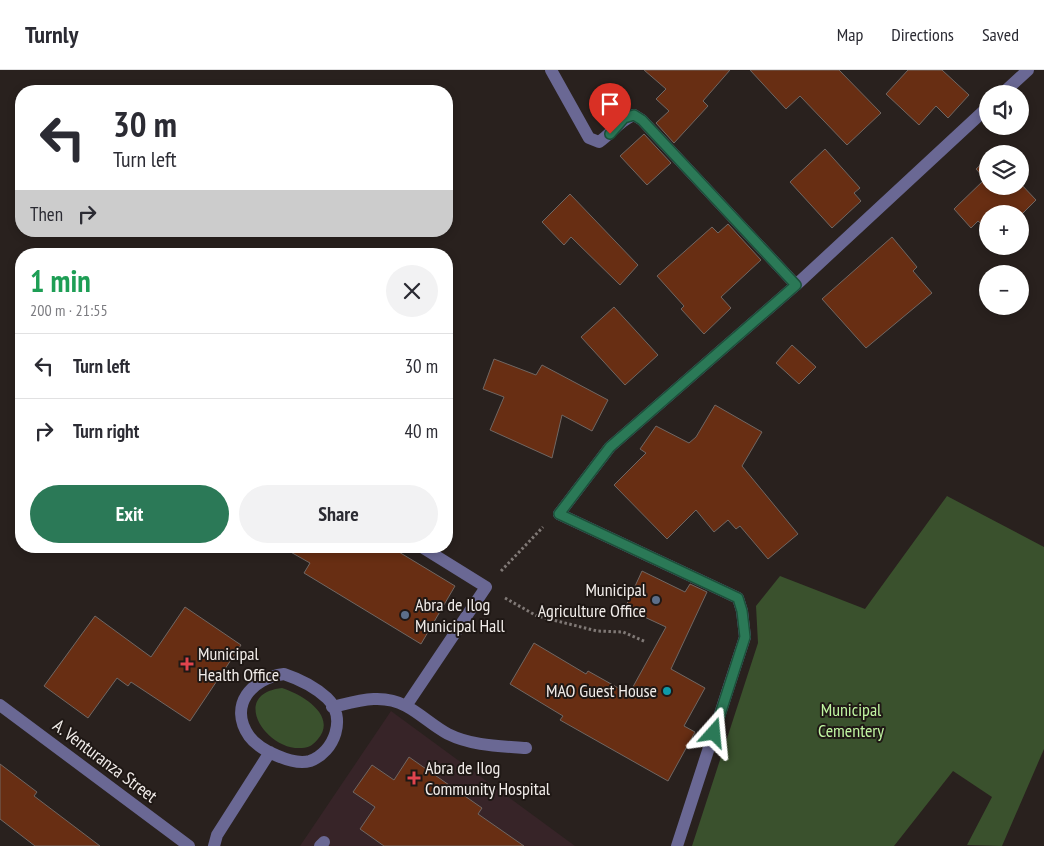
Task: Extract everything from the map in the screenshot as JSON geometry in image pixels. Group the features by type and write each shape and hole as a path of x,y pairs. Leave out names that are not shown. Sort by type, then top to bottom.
{"street":[{"path":"551,70 589,138 599,142 610,134 624,118 634,115 642,120 796,285"},
{"path":"1012,85 1028,70"},
{"path":"677,846 745,637 742,611 738,598 559,514 610,447 796,285 979,115"},
{"path":"406,706 486,587 431,553"},
{"path":"284,674 297,678 329,700 332,707 336,713 337,728 332,742 323,754 310,761 295,762 270,752 250,737 243,724 242,709 246,694 256,683 269,676 284,674"},
{"path":"332,707 376,698 390,700 406,706 448,734 482,745 526,748"},
{"name":"A. Venturanza Street","path":"0,705 189,846"},
{"path":"214,846 217,836 270,752"}],"path":[{"path":"559,514 539,530 486,587 537,616 597,630 623,632 646,642"}],"shaded area":[{"name":"Abra de Ilog Community Hospital","path":"391,711 575,846 300,846"}],"green space":[{"name":"Municipal Cementery","path":"947,496 1044,547 1044,749 1002,846 967,845 992,797 953,771 894,846 692,846 758,643 756,606 780,576 865,609"},
{"path":"282,688 307,700 320,714 323,730 313,744 302,748 289,747 276,741 266,732 259,721 256,710 258,700 266,692"}],"building":[{"path":"644,70 730,70 703,101 708,106 674,143 656,123 669,111 656,99 666,89"},
{"path":"750,70 839,70 881,113 847,145 800,96 786,109"},
{"path":"908,70 942,70 969,95 948,118 936,106 919,125 886,94"},
{"path":"644,134 671,163 647,185 620,156"},
{"path":"825,149 860,188 854,193 861,201 832,228 790,182"},
{"path":"979,185 979,195 1029,195 1029,193 1036,200 1029,207 1029,205 979,205 979,222 971,228 954,209"},
{"path":"570,194 638,265 620,285 571,237 564,245 542,222"},
{"path":"728,224 761,260 721,297 731,308 704,334 681,309 684,306 657,276 712,227 718,233"},
{"path":"892,237 917,267 913,271 932,293 866,348 822,299"},
{"path":"614,307 658,355 625,385 581,337"},
{"path":"792,345 816,367 799,384 776,363"},
{"path":"494,359 536,375 542,365 608,400 592,431 562,415 552,458 490,430 504,397 483,389"},
{"path":"715,405 762,432 742,466 798,534 768,559 740,526 736,529 728,520 714,532 696,510 667,539 614,485 646,453 640,449 656,426 689,443 696,437"},
{"name":"Abra de Ilog Municipal Hall","path":"292,553 401,553 455,586 421,644 304,573 310,563"},
{"path":"642,571 685,592 690,584 707,592 671,669 705,688 684,726 695,732 668,781 560,720 563,716 510,684 534,643 586,674 588,671 629,694 666,627 625,608"},
{"path":"185,607 241,645 190,721 131,682 128,686 117,678 88,718 44,686 95,616 151,657"},
{"path":"409,757 482,808 478,814 524,846 384,846 360,829 375,807 353,792 372,765 394,780"},
{"path":"0,764 37,792 34,796 100,846 35,846 0,819"}],"place":[{"name":"Municipal Agriculture Office","path":"656,600"},
{"name":"Abra de Ilog Municipal Hall","path":"405,615"},
{"name":"Municipal Health Office","path":"187,664"},
{"name":"MAO Guest House","path":"667,691"},
{"name":"Abra de Ilog Community Hospital","path":"414,778"}],"route":[{"path":"610,134 624,118 634,115 642,120 796,285 610,447 559,514 738,598 742,611 745,637 714,733"}]}
